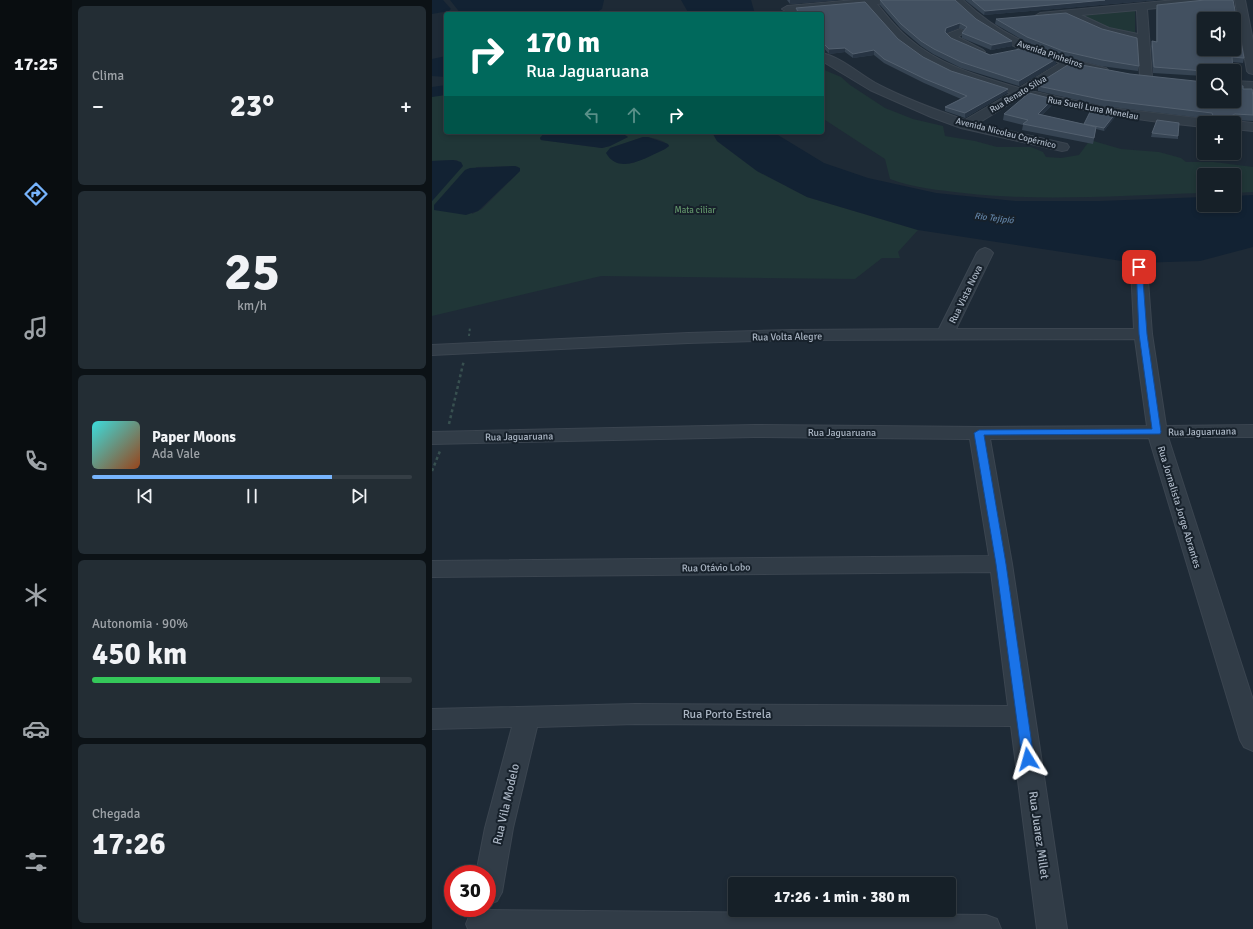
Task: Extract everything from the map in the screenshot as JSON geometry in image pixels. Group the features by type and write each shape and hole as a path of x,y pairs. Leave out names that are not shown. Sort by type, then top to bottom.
{"street":[{"path":"780,0 787,12 868,1 890,0"},
{"name":"Avenida Pinheiros","path":"957,0 980,21 1025,48 1069,63 1116,72"},
{"path":"1032,16 1207,0"},
{"path":"1253,4 1240,0 1253,71"},
{"name":"Rua Sueli Luna Menelau","path":"868,1 904,41 922,53 977,79 1062,103 1134,116 1197,122"},
{"path":"1142,6 1144,39 1142,77 1160,79"},
{"path":"1068,13 1106,31 1144,39"},
{"path":"980,21 995,20"},
{"path":"960,32 950,36 955,40 990,56"},
{"path":"1007,53 1025,48"},
{"name":"Avenida Nicolau Copérnico","path":"824,57 886,93 966,125 1062,147"},
{"name":"Rua Renato Silva","path":"966,125 1069,63"},
{"path":"1241,85 1253,86"},
{"path":"1241,126 1253,127"},
{"name":"Rua Vista Nova","path":"945,334 985,253"},
{"name":"Rua Jornalista Jorge Abrantes","path":"1139,267 1143,334 1157,432 1247,705 1253,740"},
{"name":"Rua Volta Alegre","path":"432,350 688,338 945,334 1143,334"},
{"name":"Rua Jaguaruana","path":"439,438 754,431 979,433 1253,431"},
{"name":"Rua Juarez Millet","path":"979,433 1001,564 1052,929"},
{"name":"Rua Otávio Lobo","path":"432,570 1001,564"},
{"name":"Rua Porto Estrela","path":"432,719 635,714 1022,716"},
{"name":"Rua Vila Modelo","path":"492,865 499,828 527,717"},
{"path":"482,920 986,929"}],"path":[{"path":"432,471 439,438 467,349 470,327"}],"green space":[{"path":"1135,7 1135,34 1104,26 1075,13"},
{"path":"824,70 841,77 850,85 885,108 913,119 943,126 945,136 975,141 997,147 1031,147 1043,152 1046,157 1061,158 1079,155 1090,140 1121,149 1159,152 1181,158 1186,162 1214,162 1253,167 1253,192 1241,193 1241,168 1197,168 1197,193 1084,197 994,196 917,187 890,179 885,159 824,119"},
{"name":"Mata ciliar","path":"444,94 444,134 543,134 540,138 541,140 602,148 610,146 628,137 623,134 713,134 717,141 757,171 807,197 918,230 898,252 900,258 882,258 855,279 601,276 432,316 432,201 462,166 457,160 432,161 432,96","holes":["643,137 658,139 669,146 633,163 623,164 610,148","476,167 518,167 520,171 482,209 472,214"]}],"water":[{"path":"432,0 443,0 451,9 449,11 432,14"},
{"path":"450,0 604,0 602,9 597,12 459,12"},
{"path":"681,0 751,0 754,12 688,12"},
{"path":"444,56 444,77 432,76 432,59"},
{"path":"543,134 623,134 628,137 610,146 602,148 541,140 540,138"},
{"name":"Rio Tejipió","path":"713,134 776,134 824,163 868,178 936,193 1015,201 1100,201 1197,197 1197,212 1241,212 1241,196 1253,195 1253,247 1200,261 1135,263 918,230 807,197 757,171 717,141"},
{"path":"643,137 648,137 668,144 669,146 642,160 626,164 618,163 612,160 606,153 610,148"},
{"path":"453,160 461,162 463,166 432,201 432,161"},
{"path":"515,166 520,168 520,171 478,211 466,215 434,210 434,205 465,170 470,168"}],"building":[{"path":"880,0 955,0 976,19 1012,41 992,45 962,33 967,27 960,23 946,28 945,32 951,38 990,55 1025,48 1056,59 1019,81 961,62 921,41 901,24"},
{"path":"972,0 1105,0 985,11"},
{"path":"1205,0 1233,0 1235,12 1197,12 1197,56 1241,56 1241,42 1244,58 1232,57 1232,64 1197,64 1197,70 1154,67 1152,41 1157,42 1157,5"},
{"path":"865,2 898,39 923,57 951,71 1008,89 965,113 945,107 967,96 925,79 884,59 874,50 853,54 845,48 829,49 824,44 824,12 799,12 796,8"},
{"path":"1066,13 1102,29 1137,38 1139,66 1102,60 1063,51 1027,37 996,19"},
{"path":"1071,63 1130,74 1197,81 1197,108 1241,108 1241,86 1243,86 1243,89 1252,89 1253,115 1235,114 1231,116 1213,116 1212,113 1104,100 1038,86 1047,78"},
{"path":"1029,93 1053,99 1038,114 1096,127 1094,138 1023,124 1028,120 1004,114"},
{"path":"1091,110 1115,114 1104,128 1084,124"},
{"path":"1157,120 1179,123 1178,136 1152,133"}],"waterway":[{"path":"432,92 444,90"}],"route":[{"path":"1028,759 1001,564 979,433 1157,432 1143,334 1139,267"}]}
